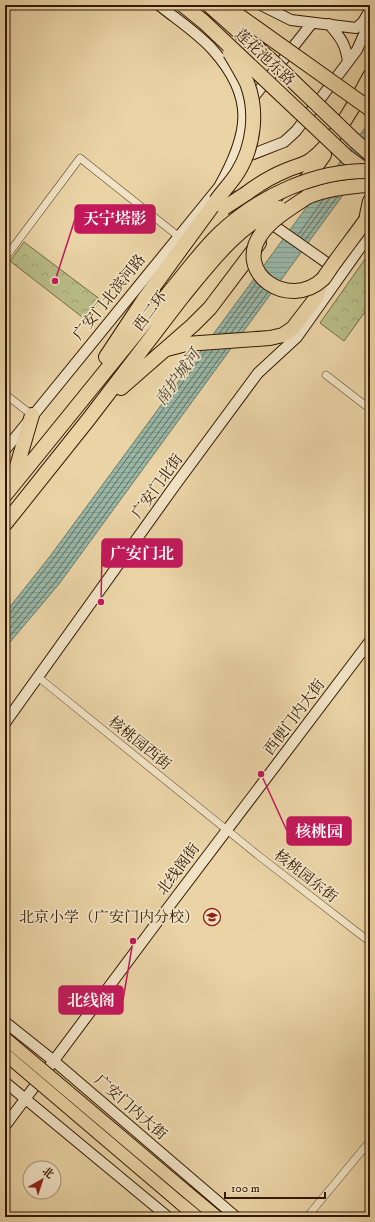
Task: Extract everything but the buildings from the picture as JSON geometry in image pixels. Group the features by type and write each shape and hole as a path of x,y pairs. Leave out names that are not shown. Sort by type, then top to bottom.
{"highway":[{"name":"莲花池东路","path":"183,5 346,157"},
{"name":"莲花池东路","path":"209,5 273,62 370,154"},
{"path":"224,5 370,109"},
{"path":"220,205 249,150 253,126 253,107 247,83 224,42"},
{"path":"88,420 127,382 165,350 210,308 273,228 322,159 335,133 370,76"},
{"path":"73,410 184,236 220,205 247,193 261,183 280,173 311,160 335,133"},
{"path":"354,140 370,148"},
{"path":"346,157 370,174"},
{"path":"346,157 370,185"},
{"name":"西二环","path":"5,524 88,420 220,234 253,207 287,189 324,176 344,172 370,171"},
{"name":"西二环","path":"8,491 73,410 178,292 235,238 258,220 277,209 306,197 317,193 355,185 370,185"},
{"path":"306,197 271,223 261,234 256,243 254,261 262,277 277,289 285,292 303,289 322,280"},
{"path":"165,350 186,344 270,338 283,335 293,328 316,298 322,280 368,219 370,201"},
{"path":"8,491 32,415"}],"main road":[{"name":"广安门内大街","path":"5,1038 217,1217"},
{"path":"5,1054 197,1217"}],"street":[{"path":"158,5 212,49 236,84 244,109"},
{"path":"261,5 291,20 356,28 370,10"},
{"path":"234,162 265,148 284,142 296,131 357,50 370,21"},
{"path":"244,109 312,23"},
{"path":"329,24 339,35 346,49 348,62"},
{"name":"广安门北滨河路","path":"5,450 32,415 184,236 219,187 234,162 242,132 244,109"},
{"path":"242,132 251,143 258,148 265,148"},
{"path":"5,258 80,158 184,236"},
{"path":"219,187 273,228 342,274"},
{"name":"广安门北街","path":"5,723 176,484 258,373 297,337 370,234"},
{"path":"326,375 370,409"},
{"path":"5,394 32,415"},
{"name":"西便门内大街","path":"227,829 366,654 370,641"},
{"name":"核桃园西街","path":"38,677 227,829"},
{"name":"核桃园东街","path":"227,829 370,942"},
{"name":"北线阁街","path":"5,1126 227,829"},
{"name":"广安门内大街","path":"5,1022 54,1061 236,1217"},
{"path":"5,1082 166,1216"},
{"path":"307,1217 370,1141"}],"green space":[{"path":"24,242 101,300 86,320 10,261"},
{"path":"370,252 370,305 344,341 320,323"}],"water":[{"path":"370,121 370,158 59,584 5,648 5,613 51,555"}],"place":[{"name":"天宁塔影","path":"55,281"},
{"name":"广安门北","path":"101,602"},
{"name":"核桃园","path":"261,774"},
{"name":"北京小学（广安门内分校）","path":"212,917"},
{"name":"北线阁","path":"133,941"}],"water label":[{"name":"南护城河","path":"177,377"}]}
